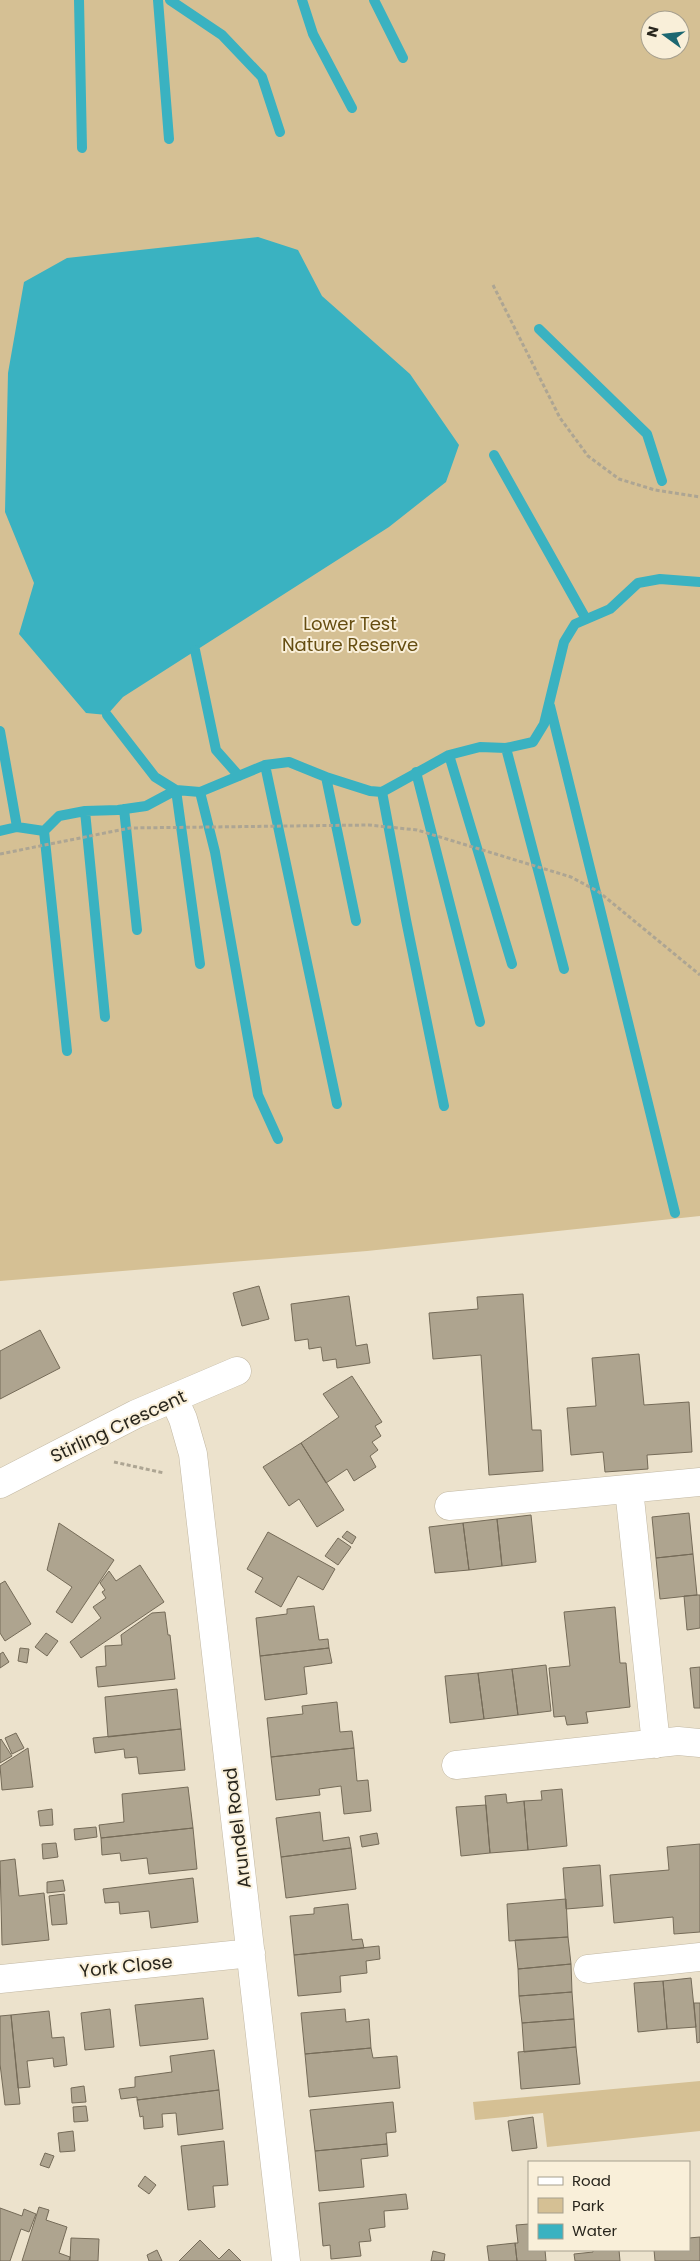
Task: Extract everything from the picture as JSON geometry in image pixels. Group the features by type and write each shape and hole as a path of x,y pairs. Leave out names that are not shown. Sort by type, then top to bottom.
{"street":[{"name":"Stirling Crescent","path":"0,1484 136,1414 237,1371"},
{"name":"Arundel Road","path":"174,1398 183,1419 193,1454 286,2261"},
{"path":"449,1506 690,1484"},
{"path":"629,1489 656,1744"},
{"path":"456,1764 678,1741 700,1743"},
{"name":"York Close","path":"0,1979 251,1953"},
{"path":"588,1970 700,1957"}],"path":[{"path":"493,285 560,418 588,456 619,479 654,490 700,496"},
{"path":"0,854 130,828 369,825 417,830 571,877 585,884 599,892 700,975"},
{"path":"108,1460 164,1474"}],"green space":[{"name":"Lower Test Nature Reserve","path":"0,0 700,0 700,1216 367,1251 0,1281"},
{"path":"700,2081 700,2131 547,2147 543,2113 475,2120 473,2102"}],"water":[{"path":"258,237 298,250 322,296 410,374 459,445 446,482 389,527 123,697 107,715 86,713 19,634 34,583 5,512 8,373 24,282 67,258"}],"building":[{"path":"259,1286 269,1319 242,1326 233,1293"},
{"path":"523,1294 532,1430 541,1430 543,1471 489,1475 481,1355 433,1359 429,1313 478,1309 477,1297"},
{"path":"349,1296 356,1346 367,1344 370,1363 337,1368 336,1359 323,1361 321,1347 309,1349 308,1339 295,1341 291,1304"},
{"path":"40,1330 60,1368 0,1399 0,1351"},
{"path":"639,1354 644,1405 689,1402 692,1452 647,1455 648,1469 605,1472 603,1452 571,1455 567,1408 596,1406 592,1358"},
{"path":"352,1376 382,1422 375,1426 381,1436 372,1442 378,1450 370,1456 376,1467 354,1481 347,1469 326,1483 301,1443 339,1417 323,1394"},
{"path":"301,1443 344,1510 317,1527 299,1499 289,1506 263,1467"},
{"path":"689,1513 693,1554 656,1558 652,1517"},
{"path":"531,1515 536,1562 502,1566 497,1519"},
{"path":"497,1519 502,1566 469,1570 463,1523"},
{"path":"59,1523 114,1560 72,1623 56,1612 72,1587 47,1570"},
{"path":"463,1523 469,1570 435,1573 429,1527"},
{"path":"347,1531 356,1537 352,1544 342,1537"},
{"path":"268,1532 335,1569 323,1590 298,1576 281,1607 255,1592 263,1578 247,1569"},
{"path":"338,1538 351,1547 338,1565 325,1556"},
{"path":"693,1554 697,1595 660,1599 656,1558"},
{"path":"140,1565 164,1602 81,1658 70,1642 101,1618 93,1607 106,1598 102,1592 105,1590 100,1583 109,1571 116,1581"},
{"path":"5,1581 31,1624 5,1641 0,1633 0,1584"},
{"path":"700,1595 700,1628 687,1630 684,1596"},
{"path":"314,1606 319,1640 328,1639 329,1648 260,1656 256,1618 287,1614 287,1609"},
{"path":"615,1607 620,1663 626,1663 630,1707 586,1712 588,1723 567,1725 565,1716 554,1717 549,1668 570,1666 564,1612"},
{"path":"165,1612 168,1635 170,1635 175,1679 98,1687 96,1667 106,1666 105,1646 122,1645 121,1635 152,1613"},
{"path":"46,1633 58,1641 47,1656 35,1647"},
{"path":"20,1648 29,1649 27,1663 18,1661"},
{"path":"329,1648 332,1663 304,1667 307,1694 265,1700 260,1656"},
{"path":"3,1652 9,1662 0,1668 0,1654"},
{"path":"546,1665 551,1711 518,1715 512,1669"},
{"path":"700,1667 700,1708 694,1708 690,1668"},
{"path":"512,1669 518,1715 484,1719 478,1673"},
{"path":"478,1673 484,1719 450,1723 445,1676"},
{"path":"177,1689 181,1729 108,1737 105,1697"},
{"path":"337,1702 340,1732 352,1731 354,1748 271,1757 267,1718 303,1714 302,1706"},
{"path":"181,1729 185,1770 139,1774 137,1757 125,1758 124,1749 95,1753 93,1738"},
{"path":"16,1733 24,1748 12,1754 5,1738"},
{"path":"0,1740 12,1756 0,1763"},
{"path":"28,1748 33,1787 2,1790 0,1766"},
{"path":"354,1748 357,1781 368,1780 371,1811 344,1814 341,1786 319,1789 320,1795 276,1800 271,1757"},
{"path":"188,1787 193,1828 101,1838 99,1825 124,1822 122,1794"},
{"path":"562,1789 567,1846 528,1850 524,1801 542,1800 541,1791"},
{"path":"506,1794 507,1803 524,1801 528,1850 490,1853 485,1796"},
{"path":"486,1805 490,1853 461,1856 456,1807"},
{"path":"52,1809 53,1825 40,1826 38,1811"},
{"path":"320,1812 323,1841 349,1837 351,1848 281,1857 276,1818"},
{"path":"96,1827 97,1837 75,1840 74,1829"},
{"path":"193,1828 197,1869 149,1874 147,1858 121,1861 120,1853 102,1855 101,1838"},
{"path":"377,1833 379,1844 362,1847 360,1836"},
{"path":"56,1843 58,1857 43,1859 42,1844"},
{"path":"700,1844 700,1932 674,1934 673,1917 614,1923 610,1875 669,1870 667,1847"},
{"path":"351,1848 356,1889 286,1898 281,1857"},
{"path":"15,1859 19,1896 44,1893 49,1940 2,1945 0,1861"},
{"path":"600,1865 603,1906 566,1909 563,1868"},
{"path":"193,1878 198,1922 151,1928 149,1911 120,1914 119,1902 105,1903 103,1889"},
{"path":"63,1880 65,1891 47,1893 47,1882"},
{"path":"64,1894 67,1924 52,1925 49,1896"},
{"path":"566,1899 568,1937 509,1941 507,1904"},
{"path":"348,1904 352,1940 362,1939 364,1948 294,1955 290,1916 314,1914 314,1908"},
{"path":"568,1937 571,1964 518,1969 515,1940"},
{"path":"379,1946 380,1959 366,1961 367,1973 340,1976 341,1992 298,1996 294,1955"},
{"path":"571,1964 572,1992 519,1996 518,1969"},
{"path":"691,1978 696,2027 667,2029 663,1981"},
{"path":"663,1981 667,2029 638,2032 634,1983"},
{"path":"572,1992 574,2019 522,2023 519,1996"},
{"path":"203,1998 208,2039 140,2046 135,2005"},
{"path":"694,2003 700,2003 700,2042 697,2043"},
{"path":"110,2009 114,2047 85,2050 81,2013"},
{"path":"345,2009 346,2022 369,2019 371,2048 305,2054 301,2013"},
{"path":"49,2011 52,2038 64,2037 67,2065 54,2067 53,2058 27,2061 30,2087 18,2088 11,2015"},
{"path":"11,2015 20,2104 5,2105 0,2064 0,2016"},
{"path":"574,2019 576,2047 524,2052 522,2023"},
{"path":"576,2047 580,2084 521,2089 518,2052"},
{"path":"371,2048 373,2058 397,2056 400,2088 309,2097 305,2054"},
{"path":"214,2050 219,2090 137,2100 137,2097 121,2099 119,2089 135,2087 135,2077 172,2072 170,2056"},
{"path":"84,2086 86,2102 72,2103 71,2088"},
{"path":"219,2090 223,2129 178,2135 176,2113 162,2114 163,2127 144,2129 143,2116 140,2117 137,2100"},
{"path":"393,2102 396,2132 386,2133 387,2144 315,2151 310,2110"},
{"path":"86,2106 88,2121 74,2122 73,2107"},
{"path":"533,2117 537,2148 512,2151 508,2121"},
{"path":"73,2131 75,2151 60,2152 58,2133"},
{"path":"224,2141 228,2185 213,2186 215,2207 188,2210 181,2146"},
{"path":"387,2144 388,2156 361,2159 364,2187 319,2191 315,2151"},
{"path":"45,2153 54,2156 49,2168 40,2165"},
{"path":"145,2176 156,2185 149,2194 138,2186"},
{"path":"406,2194 408,2209 384,2211 385,2227 369,2229 371,2241 359,2242 361,2256 331,2259 330,2245 323,2246 319,2203"},
{"path":"39,2207 49,2210 46,2220 67,2227 59,2253 70,2257 69,2261 22,2261"},
{"path":"0,2208 22,2216 24,2209 36,2214 29,2232 21,2229 10,2261 0,2261"},
{"path":"528,2224 528,2251 545,2251 546,2261 517,2261 516,2225"},
{"path":"700,2237 700,2261 655,2261 654,2251 690,2251 690,2238"},
{"path":"71,2238 99,2239 98,2261 70,2261"},
{"path":"200,2240 219,2259 229,2249 241,2261 179,2261"},
{"path":"515,2243 517,2261 489,2261 487,2246"},
{"path":"157,2250 162,2261 149,2261 147,2255"},
{"path":"433,2251 445,2254 444,2261 431,2261"},
{"path":"619,2251 620,2261 575,2261 574,2254"}],"waterway":[{"path":"79,0 82,148"},
{"path":"158,0 169,139"},
{"path":"170,0 222,35 262,77 280,132"},
{"path":"302,0 313,34 352,108"},
{"path":"374,0 403,58"},
{"path":"539,329 647,434 662,481"},
{"path":"494,455 586,619"},
{"path":"0,831 17,827 44,831 59,816 85,811 118,810 146,806 176,790 200,792 265,765 289,762 326,777 370,791 382,792 449,755 480,747 506,748 533,742 544,724 564,642 575,624 610,609 638,583 660,579 700,582"},
{"path":"195,650 216,750 239,776"},
{"path":"550,706 675,1213"},
{"path":"107,715 155,777 176,790 200,964"},
{"path":"0,731 17,827"},
{"path":"506,748 564,969"},
{"path":"449,755 512,964"},
{"path":"265,765 337,1104"},
{"path":"416,772 480,1022"},
{"path":"326,777 356,921"},
{"path":"200,792 215,852 258,1095 278,1139"},
{"path":"382,792 444,1106"},
{"path":"124,809 137,930"},
{"path":"85,811 105,1017"},
{"path":"44,831 67,1051"}]}
